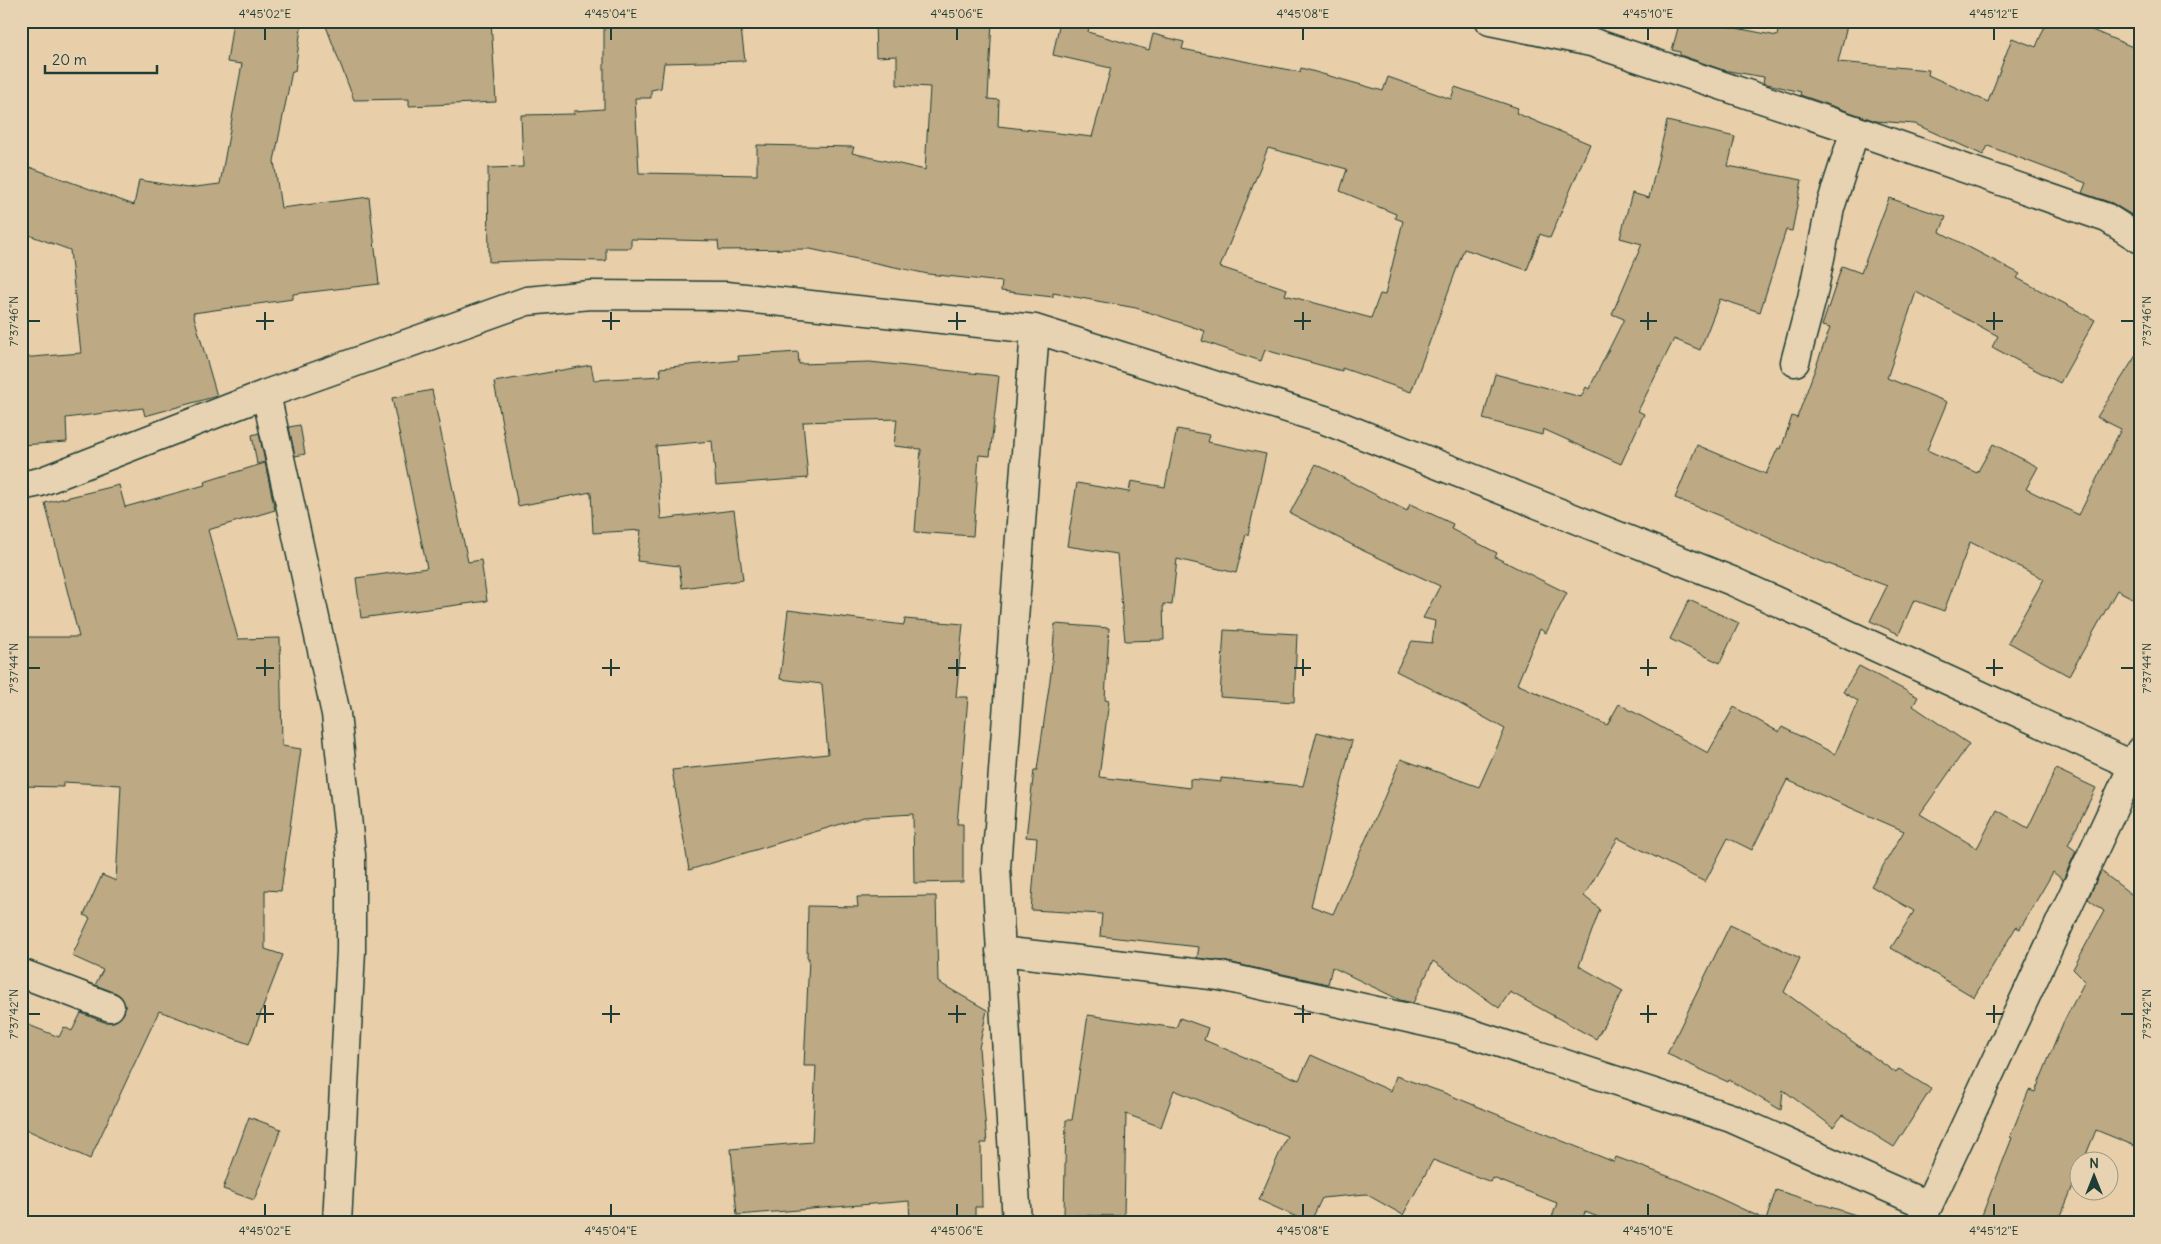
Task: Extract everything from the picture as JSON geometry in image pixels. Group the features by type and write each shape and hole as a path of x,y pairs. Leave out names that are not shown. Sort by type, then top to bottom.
{"street":[{"path":"1490,21 1591,42 1855,130 2107,218 2140,239"},
{"path":"1795,362 1812,298 1830,208 1855,130"},
{"path":"21,486 40,482 266,394 527,301 590,295 726,296 1035,329 1325,420 1732,581 2137,762 1924,1214 1731,1118 1457,1029 1220,976 1000,951"},
{"path":"1018,1223 996,868 1035,329"},
{"path":"266,394 336,714 351,855 351,951 337,1223"},
{"path":"21,973 110,1007"}],"building":[{"path":"233,21 302,21 295,71 292,71 274,161 281,208 369,197 379,284 293,294 293,299 193,313 217,396 145,416 143,408 66,418 67,442 21,445 21,358 81,353 70,250 21,232 21,164 134,205 139,180 187,188 220,184 242,64 227,62"},
{"path":"324,21 491,21 496,102 409,106 409,99 354,100"},
{"path":"604,21 740,21 745,61 664,63 661,88 651,90 651,98 635,98 639,173 757,175 757,145 854,147 852,153 925,170 930,87 897,85 897,56 876,57 875,21 992,21 988,99 999,100 998,126 1092,137 1111,68 1053,55 1060,21 1089,27 1088,32 1149,50 1153,34 1184,42 1182,49 1300,72 1301,68 1383,91 1388,77 1451,99 1455,87 1518,108 1516,113 1590,144 1550,238 1540,234 1527,270 1464,249 1411,392 1342,368 1342,371 1265,350 1261,361 1202,341 1205,331 1136,308 1053,293 1053,297 1001,291 1002,282 928,274 810,249 719,250 718,241 631,239 631,248 606,248 606,261 544,260 489,262 488,168 523,167 521,115 574,114 574,111 604,109","holes":["1268,148 1347,169 1340,191 1396,214 1395,218 1403,221 1385,295 1380,294 1371,318 1285,295 1287,289 1220,267"]},
{"path":"1680,21 1700,21 1777,36 1780,21 1848,21 1838,62 1929,70 1928,75 1988,102 2012,38 2036,47 2047,21 2070,21 2140,50 2140,220 2112,203 2082,193 2086,183 1988,146 1983,155 1915,124 1876,121 1800,95 1801,92 1763,83 1764,77 1723,70 1680,55 1680,52 1672,50"},
{"path":"1667,121 1735,137 1728,166 1802,180 1792,231 1786,230 1760,312 1720,299 1700,350 1674,339 1638,411 1644,414 1621,464 1543,429 1542,435 1483,419 1495,374 1581,397 1586,387 1589,389 1624,319 1612,314 1642,244 1620,238 1632,193 1649,198"},
{"path":"1889,198 1946,217 1940,232 2020,274 2017,278 2095,320 2060,383 1992,347 1998,336 1916,292 1887,378 1947,402 1927,450 1977,473 1993,444 2038,467 2026,489 2079,515 2121,429 2097,417 2140,349 2140,602 2117,590 2069,676 2008,642 2044,579 1970,542 1944,611 1914,600 1899,634 1870,621 1887,586 1810,557 1730,520 1675,498 1697,445 1766,474 1778,448 1781,449 1792,416 1797,418 1830,328 1822,326 1842,266 1861,273"},
{"path":"798,352 799,364 870,362 999,376 990,456 979,455 973,536 915,532 921,449 894,446 897,419 803,422 808,478 716,485 712,441 656,446 661,519 734,510 743,580 682,588 679,566 637,561 641,530 593,533 591,492 518,506 494,382 591,365 594,380 661,376 660,368 739,360 738,356"},
{"path":"432,390 468,562 481,560 487,601 361,618 356,578 427,568 392,398"},
{"path":"300,425 305,454 295,456 289,427"},
{"path":"1177,429 1210,435 1208,442 1266,454 1248,535 1246,534 1236,573 1177,559 1172,605 1163,604 1164,640 1125,641 1117,554 1067,546 1077,483 1129,492 1131,481 1165,487"},
{"path":"259,433 265,462 257,464 252,435"},
{"path":"265,463 275,510 208,530 238,639 280,638 282,746 301,749 281,891 265,890 265,949 283,955 249,1044 159,1011 90,1159 21,1127 21,1022 59,1037 64,1027 72,1031 81,1013 104,1022 113,1022 124,1013 125,1005 122,998 116,993 95,985 103,970 72,956 90,918 84,915 102,875 116,881 121,785 63,782 63,787 21,786 21,637 79,637 45,503 119,485 125,507 205,485 204,482"},
{"path":"1316,464 1407,511 1410,504 1453,524 1451,529 1497,553 1495,557 1567,593 1546,633 1540,629 1517,684 1607,725 1619,704 1708,753 1734,707 1779,732 1782,727 1835,754 1858,701 1843,692 1859,666 1918,697 1913,706 1969,744 1920,814 1977,848 1997,810 2028,828 2056,769 2096,788 2068,845 2076,851 2063,880 2053,872 2020,929 2016,927 1974,997 1891,948 1914,911 1871,886 1904,831 1787,780 1752,850 1728,838 1705,882 1618,838 1584,896 1600,909 1579,966 1623,991 1596,1039 1510,992 1499,1008 1433,961 1413,1003 1400,1000 1332,967 1328,984 1223,961 1197,958 1199,947 1100,936 1102,914 1031,910 1037,838 1026,837 1034,770 1037,770 1051,673 1055,624 1109,628 1105,700 1109,701 1099,777 1190,788 1190,779 1221,782 1221,778 1303,786 1317,732 1352,741 1311,906 1333,914 1401,759 1479,787 1505,729 1396,671 1412,641 1432,643 1435,621 1423,618 1440,586 1364,551 1290,513"},
{"path":"1689,600 1739,623 1720,663 1670,639"},
{"path":"788,610 904,625 905,619 963,624 956,697 968,697 957,824 963,824 963,882 914,883 913,814 864,817 689,870 672,770 828,754 822,684 780,679"},
{"path":"1224,630 1297,634 1294,702 1220,697"},
{"path":"2101,871 2140,901 2140,1148 2096,1130 2087,1152 2068,1152 2068,1198 2058,1223 1979,1223 2029,1090 2035,1092 2063,1023 2085,981 2073,969 2104,911 2088,899"},
{"path":"936,896 938,982 987,1010 979,1048 987,1143 981,1143 982,1207 975,1207 975,1223 910,1223 909,1201 737,1215 731,1149 812,1142 816,1066 804,1066 809,958 807,958 808,906 858,907 857,897"},
{"path":"1730,925 1800,958 1784,992 1896,1073 1899,1069 1931,1089 1894,1147 1843,1115 1833,1127 1783,1090 1781,1110 1729,1080 1728,1082 1667,1054"},
{"path":"1088,1015 1176,1028 1180,1018 1208,1028 1204,1040 1299,1080 1311,1055 1391,1091 1396,1076 1442,1092 1614,1162 1616,1157 1689,1184 1766,1220 1776,1190 1859,1216 1858,1223 1614,1223 1585,1212 1581,1223 1550,1223 1557,1203 1493,1178 1491,1182 1433,1160 1403,1215 1366,1194 1322,1198 1310,1223 1259,1200 1287,1136 1174,1090 1161,1127 1126,1114 1124,1216 1064,1215 1066,1120 1072,1120"},
{"path":"249,1117 281,1129 254,1200 223,1189"}]}
